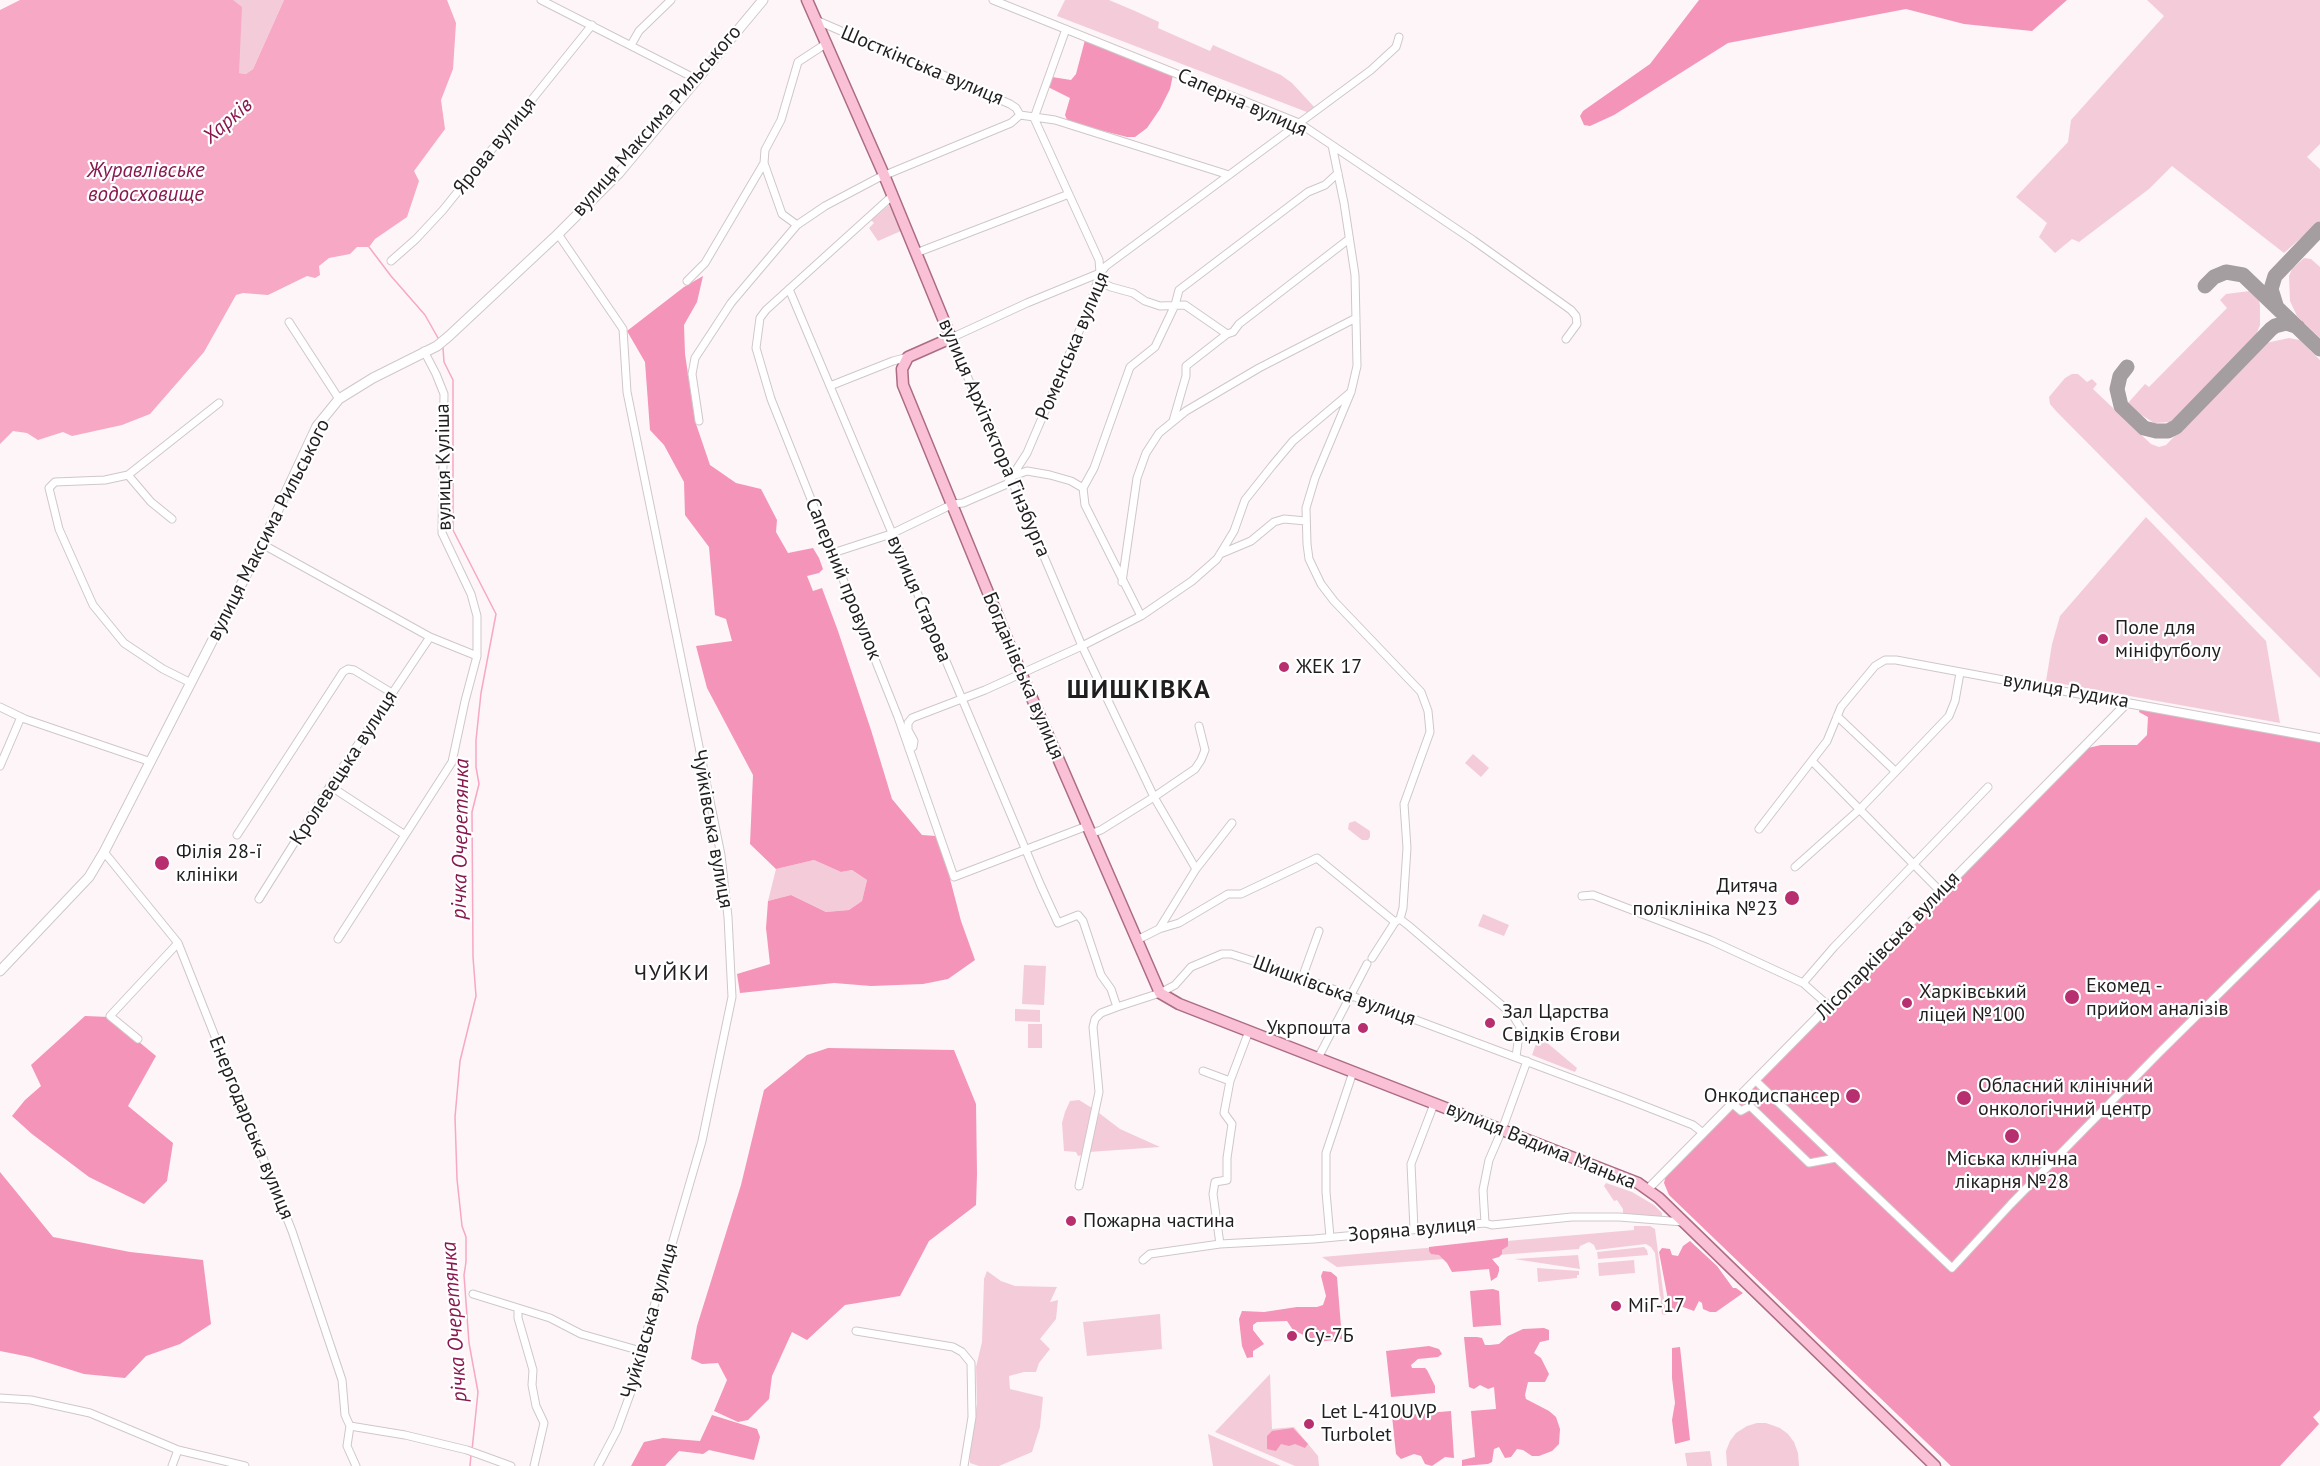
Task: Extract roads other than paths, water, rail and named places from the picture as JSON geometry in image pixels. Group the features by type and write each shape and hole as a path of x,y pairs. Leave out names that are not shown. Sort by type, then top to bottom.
{"main road":[{"name":"вулиця Максима Рильського","path":"0,971 89,877 104,852 262,544 317,426 339,399 449,336 558,234 618,173 763,0"},
{"name":"вулиця Архітектора Гінзбурга","path":"807,0 884,175 951,338"},
{"path":"908,357 951,338"},
{"name":"Богданівська вулиця","path":"908,357 902,369 903,385 1021,673 1160,993"},
{"name":"вулиця Вадима Манька","path":"1160,993 1179,1004 1631,1180 1648,1189 1935,1466"}],"street":[{"path":"541,0 696,79"},
{"path":"631,45 639,31 671,0"},
{"name":"Саперна вулиця","path":"993,0 1299,123 1473,240 1574,313 1577,324 1566,339"},
{"name":"Шосткінська вулиця","path":"818,21 1010,104 1020,115 1055,120 1229,175"},
{"name":"Ярова вулиця","path":"391,261 443,210 592,25"},
{"path":"1066,29 1034,118 1099,260 1099,277"},
{"name":"Роменська вулиця","path":"1010,477 1027,453 1099,277 1106,266 1371,70 1396,47 1399,37"},
{"path":"797,225 782,214 764,163 765,150 782,120 798,62 827,43"},
{"path":"699,421 692,374 695,358 731,303 797,225 825,206 884,175 1011,123 1020,115"},
{"path":"1318,1058 1370,961 1403,908 1407,848 1404,804 1430,732 1428,711 1421,692 1334,601 1321,584 1309,559 1306,508 1315,478 1351,392 1357,366 1355,275 1332,146"},
{"path":"687,281 705,263 764,163"},
{"path":"1141,616 1085,504 1083,488 1095,468 1131,367 1155,347 1175,305 1179,290 1308,192 1324,185 1338,173"},
{"path":"916,252 1069,194"},
{"path":"789,289 892,196"},
{"name":"Чуйківська вулиця","path":"558,234 623,329 627,392 721,855 728,917 732,998 702,1141 632,1389 617,1430 598,1466"},
{"path":"1173,422 1186,376 1186,366 1227,334 1233,332 1239,324 1349,239"},
{"path":"1099,277 1111,287 1133,293 1145,302 1160,306 1185,305 1227,334"},
{"path":"951,338 1027,303 1099,277"},
{"name":"вулиця Старова","path":"789,289 1058,923 1078,915 1083,921 1099,969 1111,989 1117,1006"},
{"name":"Саперний провулок","path":"789,289 760,318 756,348 771,399 909,749 954,877 1026,850"},
{"path":"1122,582 1137,478 1146,453 1159,433 1186,411 1259,368 1356,318"},
{"path":"289,322 339,399"},
{"name":"вулиця Архітектора Гінзбурга","path":"951,338 1082,646 1154,798 1196,869"},
{"name":"вулиця Куліша","path":"338,939 453,762 477,656 477,616 471,594 442,533 444,394 424,351"},
{"path":"830,386 908,357"},
{"path":"909,749 913,747 914,741 908,730 908,723 912,718 962,699 1082,646 1141,616 1192,581 1220,554 1234,531 1245,500 1293,441 1351,392"},
{"path":"191,682 163,669 124,643 93,604 59,528 49,490 51,484 55,482 105,480 128,475 219,403"},
{"path":"833,553 891,534 953,504 963,503 1007,484 1010,477 1027,471 1071,481 1083,488"},
{"path":"128,475 151,502 172,519"},
{"path":"1220,554 1251,541 1274,522 1284,519 1306,521"},
{"path":"262,544 430,637 477,656"},
{"name":"Кролевецька вулиця","path":"259,899 330,786 430,637"},
{"name":"вулиця Рудика","path":"1837,716 1841,707 1875,666 1885,660 1896,660 2320,738"},
{"path":"237,835 343,672 348,669 354,670 392,693"},
{"path":"1796,867 1860,809 1894,771 1950,716 1960,673"},
{"name":"Лісопарківська вулиця","path":"1648,1189 2127,702"},
{"path":"0,707 21,717 151,762"},
{"path":"1759,829 1827,741 1837,716 1894,771"},
{"path":"0,766 21,717"},
{"path":"1026,850 1088,830 1101,830 1154,798 1195,769 1205,750 1199,726"},
{"path":"1812,760 1941,892"},
{"path":"330,786 405,835"},
{"path":"1803,983 1834,947 1988,787"},
{"path":"1160,929 1196,869 1232,823"},
{"name":"Енергодарська вулиця","path":"104,852 178,943 292,1231 342,1380 345,1415 350,1426 347,1446 356,1466"},
{"path":"1137,940 1179,923 1228,894 1241,894 1317,858 1512,1014 1520,1027 1516,1057"},
{"path":"1756,1081 1952,1268 2158,1053 2320,894"},
{"path":"1582,896 1593,896 1710,940 1803,983 1829,1006"},
{"path":"1302,978 1318,931"},
{"path":"138,1039 110,1017 178,943"},
{"name":"Шишківська вулиця","path":"1160,993 1174,985 1191,967 1222,954 1231,954 1527,1061 1679,1120 1703,1133"},
{"path":"1079,1186 1099,1092 1093,1028 1097,1015 1117,1006 1160,993"},
{"path":"1220,1244 1213,1194 1215,1182 1227,1180 1227,1158 1232,1124 1224,1113 1230,1081 1249,1031"},
{"path":"1485,1223 1483,1190 1489,1160 1527,1061"},
{"path":"1203,1071 1230,1081"},
{"path":"1330,1237 1326,1192 1326,1153 1353,1072"},
{"path":"1414,1229 1411,1164 1434,1104"},
{"path":"1733,1104 1741,1111 1750,1106 1809,1163 1836,1158"},
{"name":"Зоряна вулиця","path":"1143,1260 1150,1254 1220,1244 1485,1223 1492,1226 1572,1217 1619,1217 1683,1222"},
{"path":"473,1294 550,1318 580,1334 641,1351"},
{"path":"518,1309 518,1318 532,1370 536,1406 544,1423 534,1466"},
{"path":"856,1331 953,1347 962,1352 972,1363 972,1417 964,1466"},
{"path":"0,1398 30,1400 90,1413 178,1450 245,1466"},
{"path":"350,1426 405,1435 467,1450 512,1466"},
{"path":"172,1466 178,1450"}],"water":[{"name":"Журавлівське водосховище","path":"20,0 233,0 242,7 239,73 246,74 253,69 284,0 447,0 456,23 453,69 441,100 445,129 414,171 419,181 407,217 375,239 369,247 357,247 350,254 329,258 319,266 320,275 315,278 307,276 268,295 243,293 236,295 204,352 150,414 122,425 72,436 63,432 38,440 27,433 13,431 0,444 0,10"}],"waterway":[{"name":"річка Очеретянка","path":"369,247 425,315 438,338"},
{"name":"річка Очеретянка","path":"443,348 444,362 453,380 453,530 496,614 481,693 476,740 476,767 479,784 472,812 473,957 476,996 460,1061 455,1117 457,1179 462,1226 466,1237 464,1275 469,1343 478,1392 472,1450"},
{"name":"річка Очеретянка","path":"470,1466 471,1455"}],"place":[{"name":"Поле для мініфутболу","path":"2103,639"},
{"name":"ЖЕК 17","path":"1284,667"},
{"name":"Філія 28-ї клініки","path":"162,863"},
{"name":"Дитяча поліклініка №23","path":"1792,898"},
{"name":"Екомед - прийом аналізів","path":"2072,997"},
{"name":"Харківський ліцей №100","path":"1907,1003"},
{"name":"Зал Царства Свідків Єгови","path":"1490,1023"},
{"name":"Укрпошта","path":"1363,1028"},
{"name":"Онкодиспансер","path":"1853,1096"},
{"name":"Обласний клінічний онкологічний центр","path":"1964,1098"},
{"name":"Міська клнічна лікарня №28","path":"2012,1136"},
{"name":"Пожарна частина","path":"1071,1221"},
{"name":"МіГ-17","path":"1616,1306"},
{"name":"Су-7Б","path":"1292,1336"},
{"name":"Let L-410UVP Turbolet","path":"1309,1424"}],"district":[{"name":"ШИШКІВКА","path":"1139,691"},
{"name":"ЧУЙКИ","path":"672,974"}],"water label":[{"name":"Харків","path":"228,121"}]}
